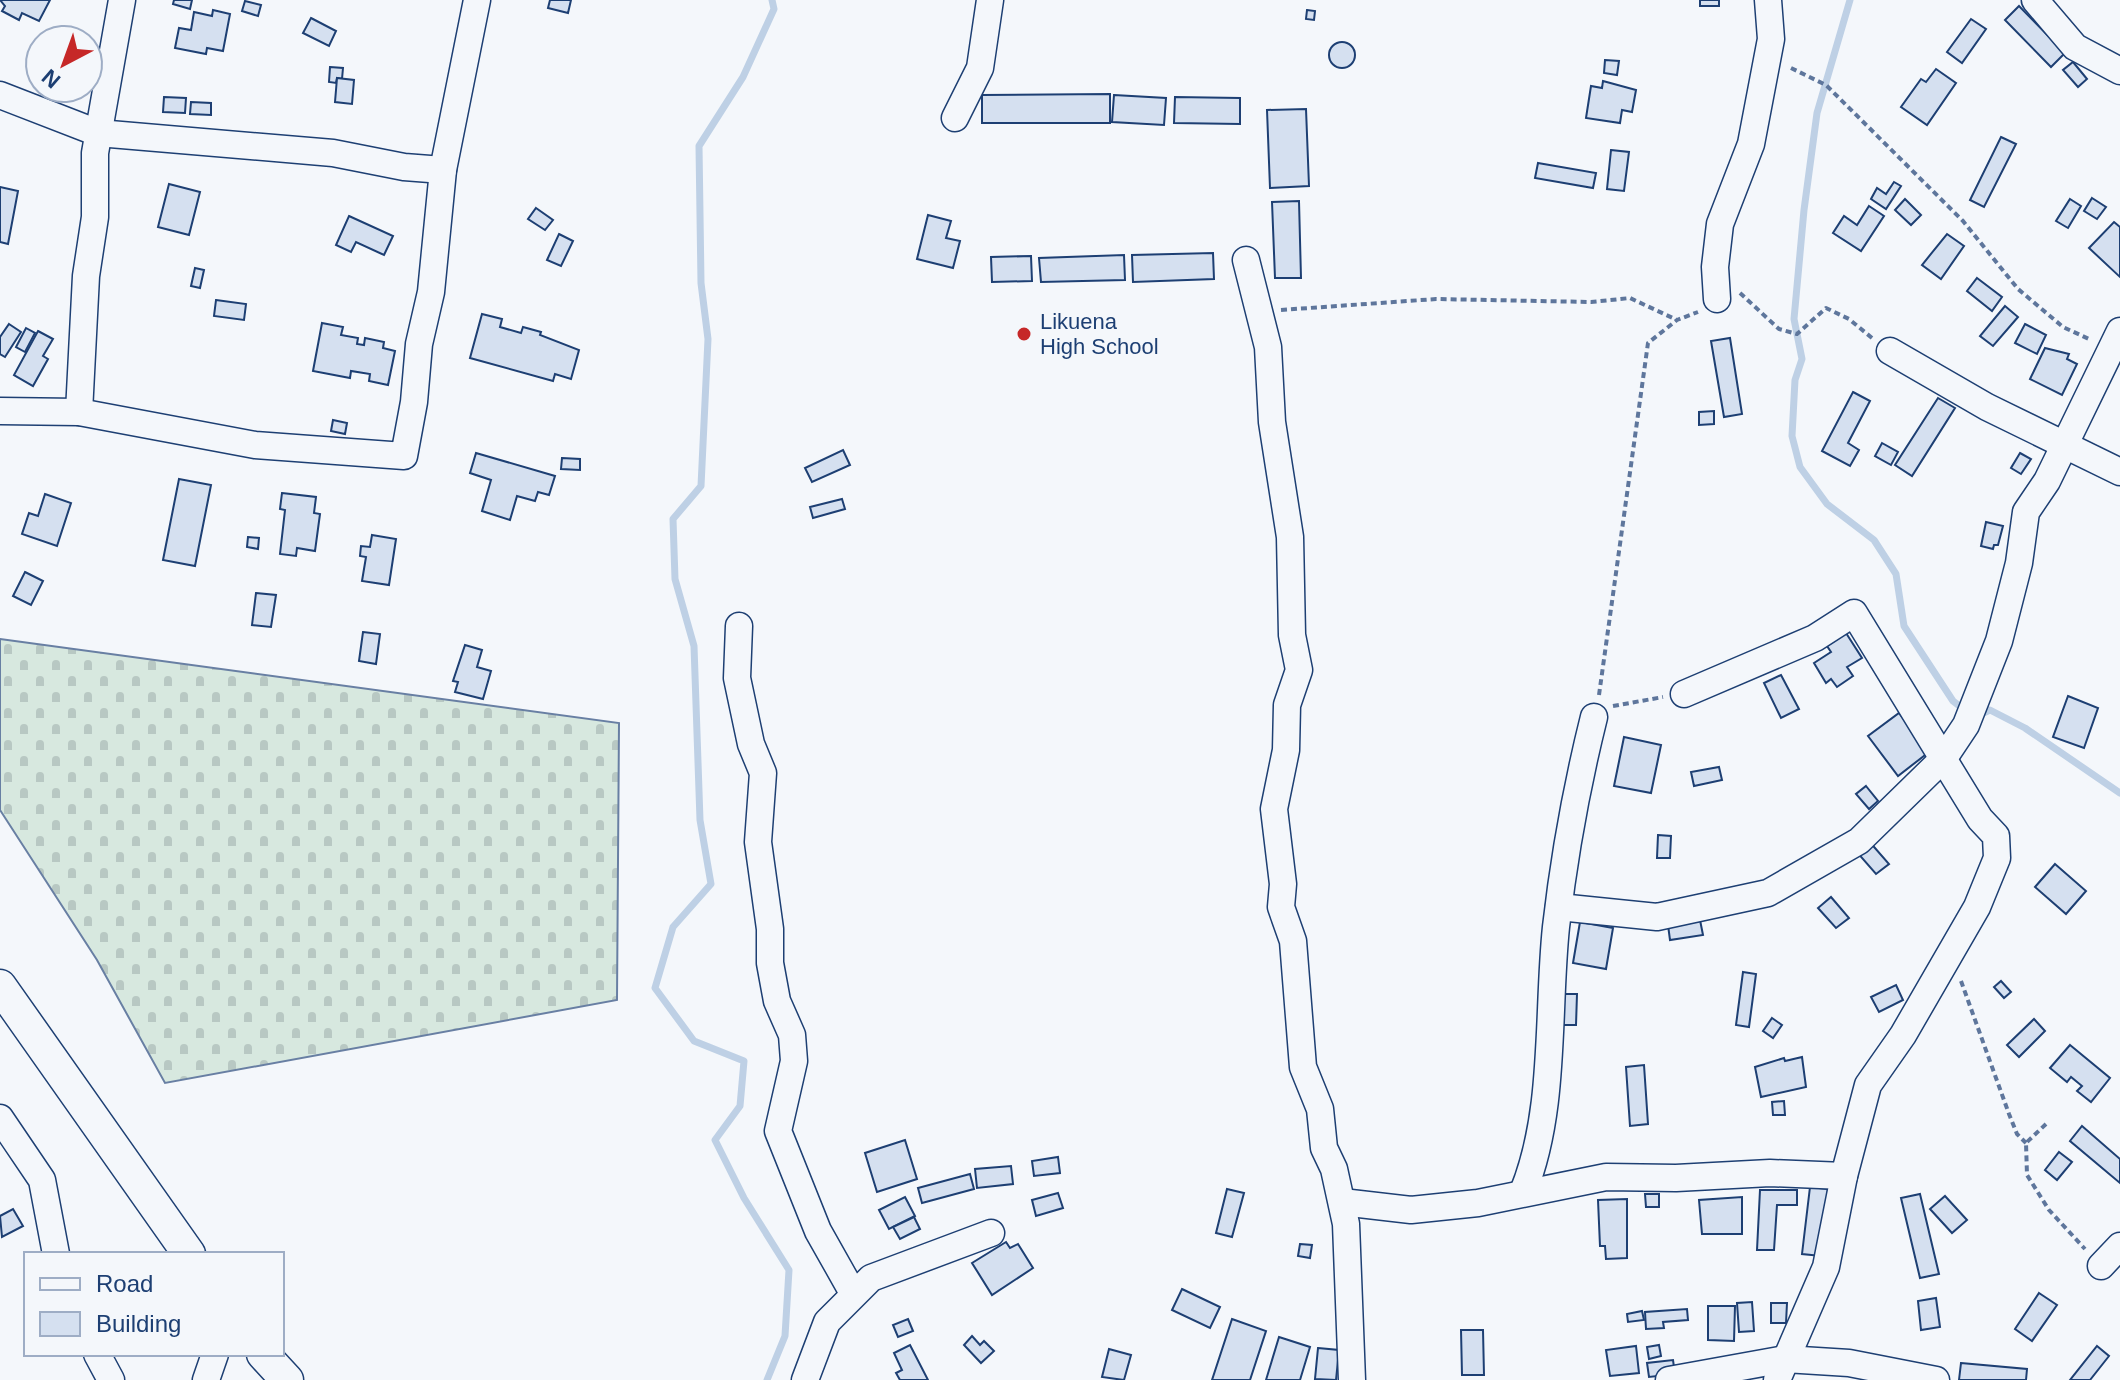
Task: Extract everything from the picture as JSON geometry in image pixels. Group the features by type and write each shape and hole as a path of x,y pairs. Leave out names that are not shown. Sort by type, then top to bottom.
{"main road":[{"path":"0,986 188,1252"},
{"path":"265,1356 287,1380"}],"street":[{"path":"79,412 98,133 122,0"},
{"path":"0,411 79,412 255,445 404,456 414,402 419,344 431,292 443,170 477,0"},
{"path":"955,118 980,68 990,0"},
{"path":"1717,299 1715,267 1720,224 1751,144 1765,55 1771,39 1768,0"},
{"path":"2035,0 2075,47 2120,71"},
{"path":"0,95 98,133 333,153 404,167 443,170"},
{"path":"1246,260 1268,347 1272,422 1290,537 1292,635 1299,670 1287,705 1286,750 1274,809 1283,884 1281,907 1293,941 1303,1067 1320,1109 1324,1148 1334,1169 1342,1202 1352,1323 1352,1380"},
{"path":"1559,907 1657,917 1768,893 1859,841 1944,758 1966,725 1999,641 2019,563 2026,512 2047,481 2114,340"},
{"path":"1890,351 1987,407 2120,472"},
{"path":"1684,694 1802,644 1854,613 1980,819 1996,836 1997,858 1977,907 1903,1035 1868,1085 1844,1176 1826,1267 1781,1370"},
{"path":"739,626 737,678 751,744 763,773 758,842 770,929 770,963 777,1001 792,1035 794,1061 778,1131 818,1231 853,1293"},
{"path":"1523,1192 1533,1167 1542,1107 1559,907 1594,717"},
{"path":"0,1118 42,1180 56,1252"},
{"path":"1342,1202 1411,1210 1478,1203 1606,1177 1676,1178 1770,1173 1844,1176"},
{"path":"805,1380 827,1322 871,1278 991,1233"},
{"path":"2101,1266 2120,1246"},
{"path":"98,1356 111,1380"},
{"path":"206,1380 214,1356"},
{"path":"1669,1380 1861,1364 1936,1380"}],"path":[{"path":"1765,55 1826,85 1963,221 2018,289 2063,327 2114,340"},
{"path":"1715,267 1779,329 1797,334 1826,308 1849,319 1890,351"},
{"path":"1259,311 1436,299 1591,302 1630,298 1677,320"},
{"path":"1594,717 1604,672 1611,599 1648,343 1677,320 1707,308 1717,299"},
{"path":"1594,717 1604,708 1684,694"},
{"path":"1948,958 1962,982 2017,1134 2026,1143 2027,1175 2049,1210 2101,1266"},
{"path":"2026,1143 2046,1124"}],"green space":[{"path":"0,639 619,723 617,1000 165,1083 97,960 0,810"}],"building":[{"path":"0,0 50,0 39,21 22,13 19,20 2,11 5,6"},
{"path":"174,0 192,0 190,9 173,4"},
{"path":"550,0 571,0 568,13 548,8"},
{"path":"1700,0 1719,0 1719,6 1700,6"},
{"path":"245,1 261,5 258,16 242,11"},
{"path":"2019,6 2065,53 2051,67 2005,20"},
{"path":"213,10 230,14 223,51 207,48 206,54 175,48 179,28 191,30 194,12 212,16"},
{"path":"1307,10 1315,11 1314,20 1306,19"},
{"path":"311,18 336,31 329,46 303,33"},
{"path":"1971,19 1986,29 1962,63 1947,52"},
{"path":"1342,42 1351,46 1355,55 1351,64 1342,68 1333,64 1329,55 1333,46"},
{"path":"1605,60 1619,61 1617,75 1604,73"},
{"path":"2073,62 2087,79 2078,87 2063,70"},
{"path":"330,67 343,68 342,79 337,78 336,83 329,82"},
{"path":"1936,69 1956,83 1927,125 1901,107 1921,79 1926,82"},
{"path":"337,78 354,80 352,104 335,102"},
{"path":"1603,81 1636,90 1632,112 1622,110 1620,123 1586,118 1591,86 1602,88"},
{"path":"1110,94 1110,123 982,123 982,95"},
{"path":"1114,95 1166,98 1164,125 1112,122"},
{"path":"164,97 186,98 185,113 163,112"},
{"path":"1175,97 1240,98 1240,124 1174,123"},
{"path":"191,102 211,103 211,115 190,114"},
{"path":"1306,109 1309,186 1270,188 1267,110"},
{"path":"2001,137 2016,144 1984,207 1970,200"},
{"path":"1611,150 1629,152 1624,191 1607,189"},
{"path":"1538,163 1596,173 1593,188 1535,178"},
{"path":"1894,182 1901,186 1886,209 1871,199 1877,188 1886,194"},
{"path":"169,184 200,192 189,235 158,227"},
{"path":"0,187 18,191 8,244 0,242"},
{"path":"2092,198 2106,207 2097,219 2084,211"},
{"path":"1905,199 1921,215 1911,225 1895,210"},
{"path":"2070,199 2081,206 2068,228 2056,221"},
{"path":"1299,201 1301,278 1275,278 1272,202"},
{"path":"1869,206 1884,216 1861,251 1833,233 1844,216 1857,225"},
{"path":"536,208 553,220 545,230 528,219"},
{"path":"928,215 951,221 946,238 960,241 953,268 917,259"},
{"path":"349,216 393,236 384,255 356,242 351,252 336,245"},
{"path":"2114,222 2120,227 2120,277 2089,248"},
{"path":"559,234 573,241 561,266 547,260"},
{"path":"1947,234 1964,246 1941,279 1922,265"},
{"path":"1213,253 1214,279 1133,282 1132,255"},
{"path":"1124,255 1125,280 1041,282 1039,258"},
{"path":"1031,256 1032,281 992,282 991,257"},
{"path":"195,268 204,270 200,288 191,286"},
{"path":"1977,278 2002,297 1992,311 1967,291"},
{"path":"216,300 246,304 244,320 214,316"},
{"path":"2005,306 2018,317 1993,346 1980,336"},
{"path":"482,314 502,319 500,327 521,333 523,327 541,332 540,335 579,350 571,379 555,374 553,381 470,358"},
{"path":"322,323 343,327 341,335 358,338 357,344 364,345 365,338 384,342 383,348 395,351 388,385 369,381 370,374 351,371 350,378 313,371"},
{"path":"9,324 21,332 5,357 0,354 0,337"},
{"path":"2025,324 2046,335 2037,354 2015,343"},
{"path":"26,328 35,333 25,352 16,347"},
{"path":"38,331 53,339 43,356 48,359 33,386 14,375"},
{"path":"1730,338 1742,414 1724,417 1711,341"},
{"path":"2045,348 2069,354 2067,359 2077,364 2062,395 2030,379"},
{"path":"1853,392 1870,401 1848,443 1859,450 1850,466 1822,451"},
{"path":"1938,398 1955,408 1912,476 1895,465"},
{"path":"1714,411 1714,424 1699,425 1699,412"},
{"path":"333,420 347,423 345,434 331,431"},
{"path":"1882,443 1898,452 1891,465 1875,456"},
{"path":"843,450 850,465 812,482 805,468"},
{"path":"476,453 555,476 549,495 538,492 535,501 517,496 510,520 482,511 491,480 470,473"},
{"path":"2020,453 2031,459 2021,474 2011,468"},
{"path":"562,458 580,459 580,470 561,469"},
{"path":"179,479 211,485 195,566 163,560"},
{"path":"282,493 316,497 314,513 320,514 315,551 297,548 296,556 280,554 285,510 280,509"},
{"path":"45,494 71,503 57,546 22,534 29,513 38,516"},
{"path":"842,499 845,509 813,518 810,507"},
{"path":"1986,522 2003,526 1998,545 1994,545 1993,549 1981,546"},
{"path":"372,535 396,539 389,585 362,581 366,557 360,556 361,546 370,547"},
{"path":"248,537 259,538 258,549 247,547"},
{"path":"25,572 43,581 31,605 13,596"},
{"path":"256,593 276,595 271,627 252,625"},
{"path":"363,632 380,634 376,664 359,661"},
{"path":"1846,633 1862,658 1847,667 1853,676 1837,687 1831,679 1826,683 1814,663 1831,652 1827,646"},
{"path":"465,645 482,650 477,667 491,671 483,699 455,692 458,682 453,681"},
{"path":"1781,675 1799,709 1781,718 1764,683"},
{"path":"2068,696 2098,708 2084,748 2053,737"},
{"path":"1899,713 1929,752 1898,776 1868,736"},
{"path":"1624,737 1661,745 1651,793 1614,786"},
{"path":"1719,767 1722,780 1694,786 1691,772"},
{"path":"1866,786 1878,801 1869,809 1856,794"},
{"path":"1658,835 1671,836 1670,858 1657,858"},
{"path":"1868,840 1889,864 1876,874 1855,850"},
{"path":"2055,864 2086,891 2066,914 2035,887"},
{"path":"1831,897 1849,918 1836,928 1818,908"},
{"path":"1700,920 1703,935 1670,940 1668,925"},
{"path":"1580,922 1613,928 1606,969 1573,963"},
{"path":"1743,972 1756,974 1749,1027 1736,1025"},
{"path":"2001,981 2011,992 2004,998 1994,987"},
{"path":"1896,985 1903,1000 1879,1012 1871,997"},
{"path":"1559,994 1577,994 1576,1025 1559,1025"},
{"path":"1772,1018 1782,1025 1773,1038 1763,1031"},
{"path":"2034,1019 2045,1031 2019,1057 2007,1045"},
{"path":"2070,1045 2110,1078 2091,1102 2077,1091 2082,1086 2071,1077 2067,1082 2050,1068"},
{"path":"1802,1057 1806,1087 1761,1097 1755,1067 1784,1058 1785,1061"},
{"path":"1644,1065 1648,1124 1630,1126 1626,1067"},
{"path":"1784,1101 1785,1115 1773,1115 1772,1102"},
{"path":"2082,1126 2120,1159 2120,1183 2070,1141"},
{"path":"905,1140 917,1179 877,1192 865,1153"},
{"path":"2059,1152 2072,1162 2057,1180 2045,1170"},
{"path":"1058,1157 1060,1173 1034,1176 1032,1161"},
{"path":"1011,1166 1013,1184 977,1188 975,1169"},
{"path":"970,1174 974,1189 922,1203 918,1188"},
{"path":"1810,1187 1828,1189 1821,1256 1802,1254"},
{"path":"1227,1189 1244,1193 1232,1237 1216,1233"},
{"path":"1760,1190 1797,1190 1797,1205 1777,1205 1774,1250 1757,1250"},
{"path":"1058,1193 1063,1208 1036,1216 1032,1200"},
{"path":"1645,1194 1659,1194 1659,1207 1646,1207"},
{"path":"1920,1194 1939,1274 1920,1278 1901,1198"},
{"path":"1945,1196 1967,1220 1952,1233 1930,1209"},
{"path":"905,1197 915,1216 889,1229 879,1210"},
{"path":"1742,1197 1742,1234 1702,1234 1699,1200"},
{"path":"1627,1199 1627,1258 1606,1259 1605,1246 1600,1246 1598,1200"},
{"path":"13,1209 23,1226 2,1237 0,1216"},
{"path":"914,1217 920,1229 900,1239 893,1227"},
{"path":"1006,1242 1010,1248 1018,1244 1033,1268 992,1295 972,1263"},
{"path":"1300,1244 1312,1245 1310,1258 1298,1256"},
{"path":"1182,1289 1220,1307 1210,1328 1172,1310"},
{"path":"2039,1293 2057,1305 2032,1341 2015,1329"},
{"path":"1936,1298 1940,1327 1921,1330 1918,1301"},
{"path":"1752,1302 1754,1331 1739,1332 1737,1303"},
{"path":"1771,1303 1787,1303 1786,1323 1771,1323"},
{"path":"1708,1306 1735,1306 1734,1341 1708,1340"},
{"path":"1687,1309 1688,1320 1663,1322 1664,1328 1646,1329 1645,1312"},
{"path":"1642,1311 1644,1320 1628,1322 1627,1314"},
{"path":"908,1319 913,1331 898,1337 893,1325"},
{"path":"1232,1319 1266,1331 1250,1380 1212,1380"},
{"path":"1461,1330 1483,1330 1484,1375 1462,1375"},
{"path":"972,1336 980,1345 984,1341 994,1351 981,1363 964,1345"},
{"path":"1279,1337 1310,1347 1300,1380 1266,1380"},
{"path":"910,1345 928,1380 900,1380 896,1373 902,1370 894,1353"},
{"path":"1659,1345 1661,1356 1649,1359 1647,1347"},
{"path":"1636,1346 1639,1373 1610,1376 1606,1350"},
{"path":"2097,1346 2109,1356 2090,1380 2070,1380"},
{"path":"1318,1348 1339,1350 1336,1380 1315,1379"},
{"path":"1109,1349 1131,1355 1124,1380 1102,1377"},
{"path":"1673,1360 1675,1374 1649,1377 1647,1363"},
{"path":"1961,1363 2027,1369 2026,1380 1959,1380"}],"waterway":[{"path":"767,1380 785,1336 789,1270 744,1198 715,1140 740,1106 744,1061 694,1041 655,988 673,927 711,884 700,820 694,646 675,579 673,519 701,486 708,339 701,283 699,146 743,77 774,9 772,0"},
{"path":"1850,0 1817,113 1804,210 1794,319 1802,359 1795,380 1792,436 1800,467 1827,504 1874,540 1896,574 1904,626 1953,701 1967,712"},
{"path":"1979,715 1990,710 2025,728 2120,793"}],"place":[{"name":"Likuena High School","path":"1024,334"}]}
